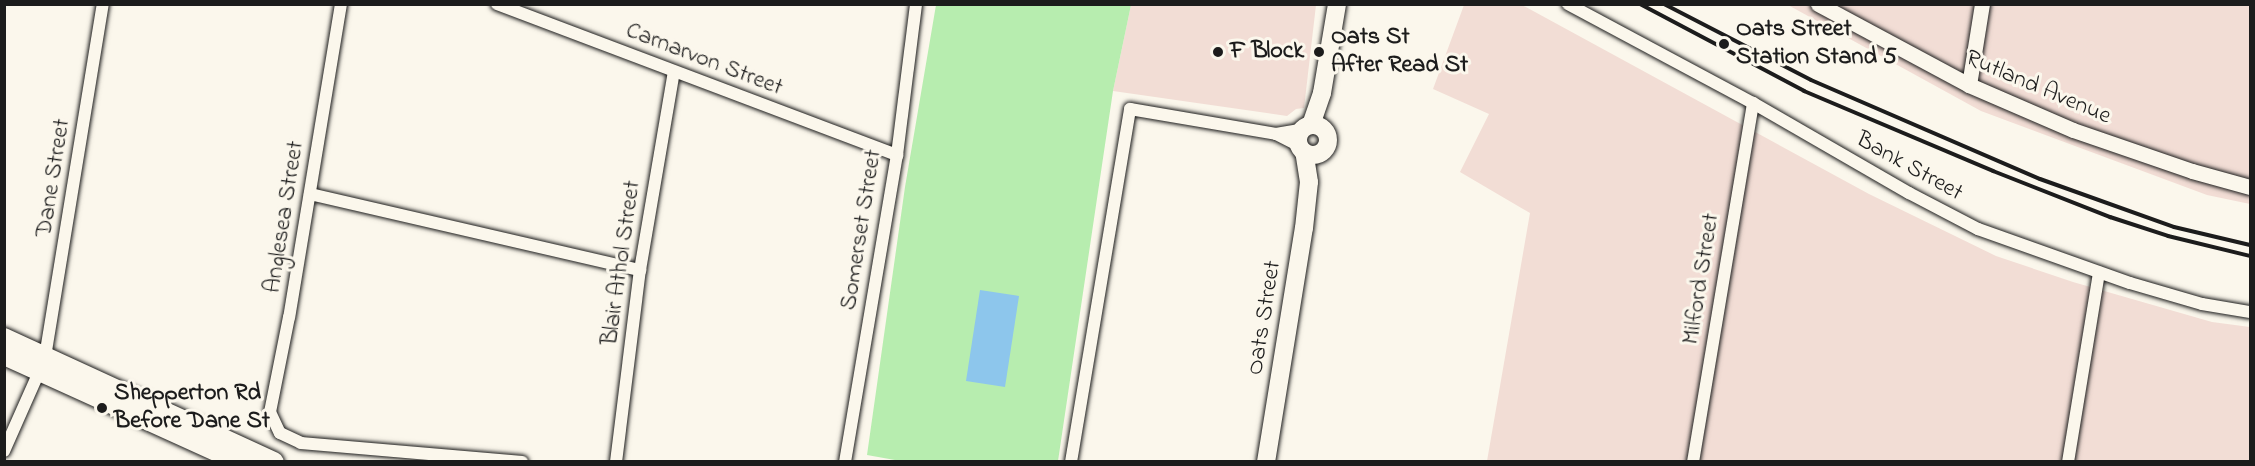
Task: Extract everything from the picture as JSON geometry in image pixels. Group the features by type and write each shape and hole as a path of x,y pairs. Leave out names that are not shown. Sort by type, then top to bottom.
{"highway":[{"path":"4,338 42,364 240,462"},
{"path":"4,355 42,364 274,462"}],"main road":[{"name":"Oats Street","path":"1266,462 1304,228 1311,139 1322,93 1337,4"}],"street":[{"name":"Dane Street","path":"4,451 42,364 102,4"},
{"name":"Anglesea Street","path":"341,4 290,317 270,412 280,433 302,443 522,462"},
{"name":"Carnarvon Street","path":"497,4 897,154"},
{"name":"Somerset Street","path":"845,462 897,154 916,4"},
{"name":"Bank Street","path":"1568,4 1753,103 1909,193 1978,229 2099,273 2202,304 2250,312"},
{"name":"Rutland Avenue","path":"1818,4 1969,85 2073,130 2192,171 2250,187"},
{"path":"1969,85 1982,4"},
{"name":"Blair Athol Street","path":"616,462 640,270 674,72"},
{"name":"Milford Street","path":"1693,462 1753,103"},
{"path":"1071,462 1130,109 1311,139"},
{"path":"310,194 640,270"},
{"path":"2068,462 2099,273"}],"shaded area":[{"path":"1131,5 1316,5 1304,108 1296,109 1287,116 1113,91"},
{"path":"1464,5 1522,5 1869,194 1996,256 2073,282 2212,322 2250,327 2250,461 1487,461 1530,213 1460,172 1489,114 1433,89"},
{"path":"1788,5 2250,5 2250,204 2207,195 1981,111"}],"green space":[{"path":"936,5 1131,5 1113,91 1058,461 906,462 867,455 905,187"}],"water":[{"path":"980,290 1019,296 1005,387 966,381"}],"railway":[{"path":"1640,4 1804,91 1993,171 2110,217 2168,236 2250,256"},
{"path":"1664,4 1811,80 2040,179 2174,227 2250,245"}],"place":[{"name":"Oats Street Station Stand 5","path":"1724,44"},
{"name":"F Block","path":"1218,52"},
{"name":"Oats St After Read St","path":"1319,52"},
{"name":"Shepperton Rd Before Dane St","path":"102,408"}]}
